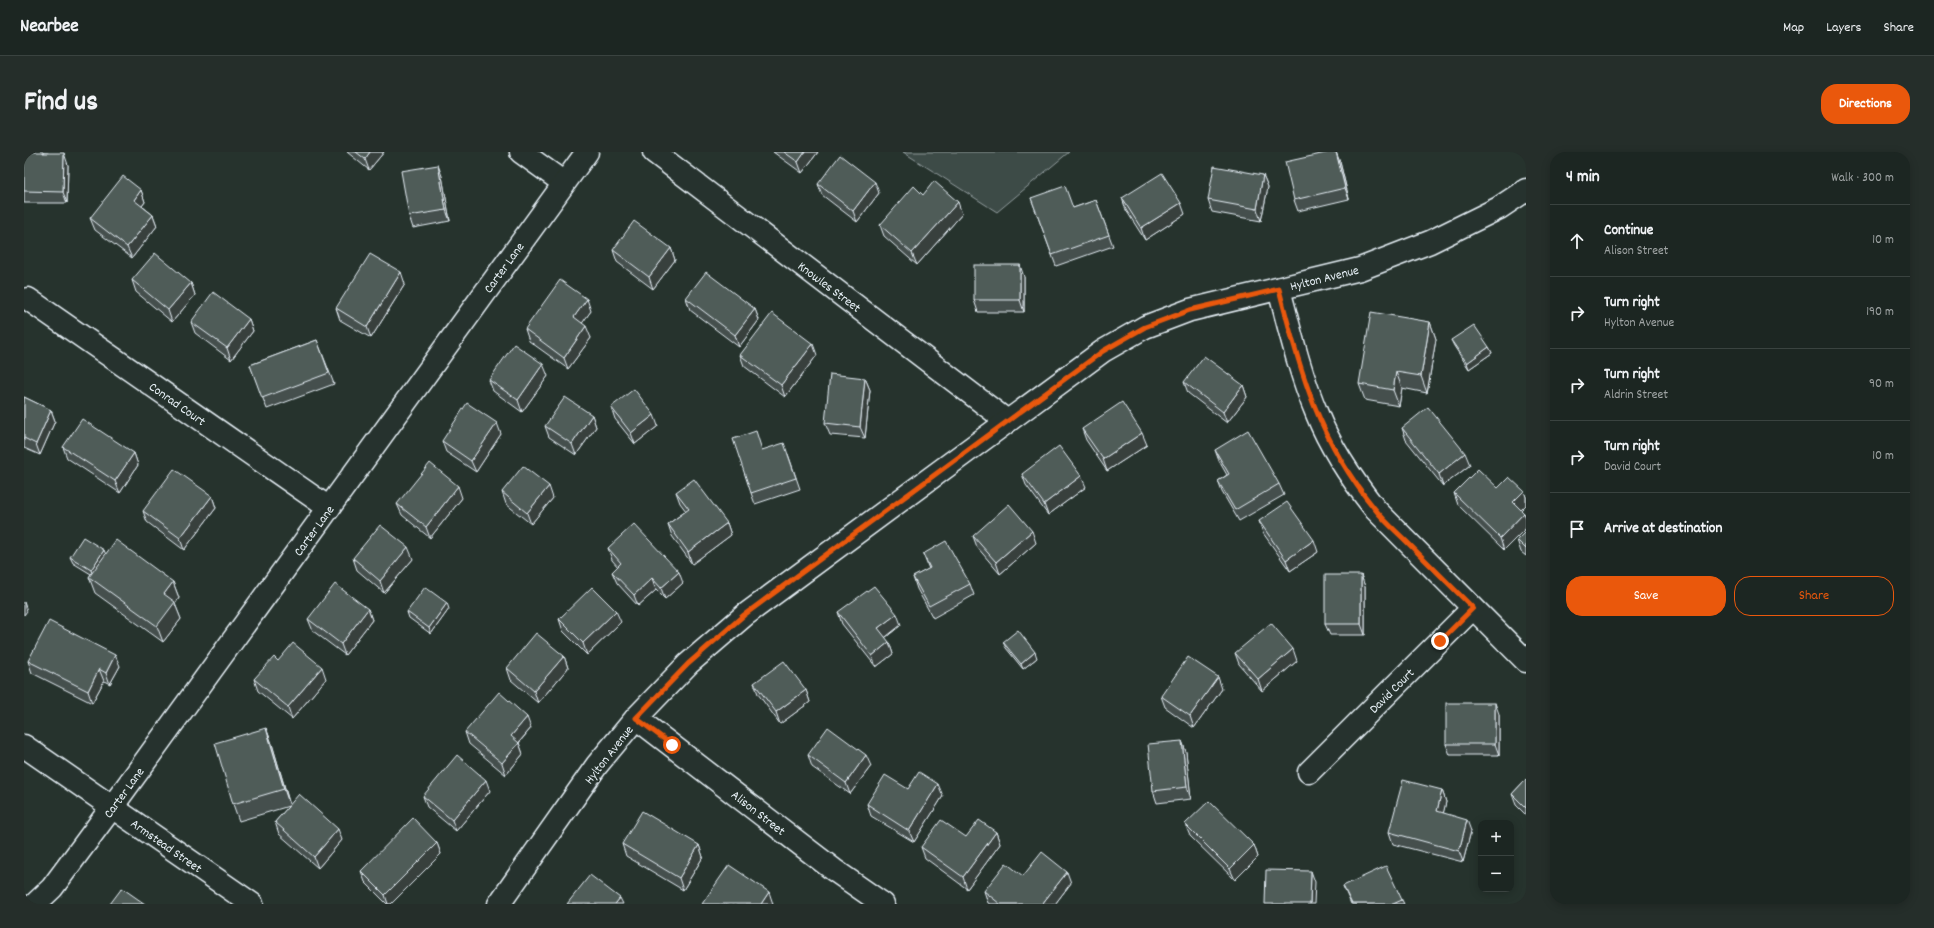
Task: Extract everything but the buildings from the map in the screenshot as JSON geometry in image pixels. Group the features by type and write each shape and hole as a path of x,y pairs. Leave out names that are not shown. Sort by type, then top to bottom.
{"street":[{"path":"521,152 564,183"},
{"name":"Carter Lane","path":"35,904 52,888 112,807 587,152"},
{"name":"Knowles Street","path":"654,152 1007,421"},
{"name":"Hylton Avenue","path":"499,904 597,765 636,718 688,664 744,615 1103,351 1145,327 1190,310 1360,269 1430,242 1499,208 1526,190"},
{"path":"1279,289 1300,368 1317,416 1335,452 1357,486 1376,510 1526,661"},
{"name":"Conrad Court","path":"28,299 329,508"},
{"name":"David Court","path":"1309,772 1473,608"},
{"name":"Alison Street","path":"636,718 834,870 883,904"},
{"name":"Armstead Street","path":"24,746 252,904"}],"shaded area":[{"path":"903,152 1069,152 997,212"}],"route":[{"path":"672,745 636,718 688,664 744,615 1103,351 1145,327 1190,310 1279,289 1300,368 1317,416 1335,452 1357,486 1376,510 1473,608 1440,641"}]}
